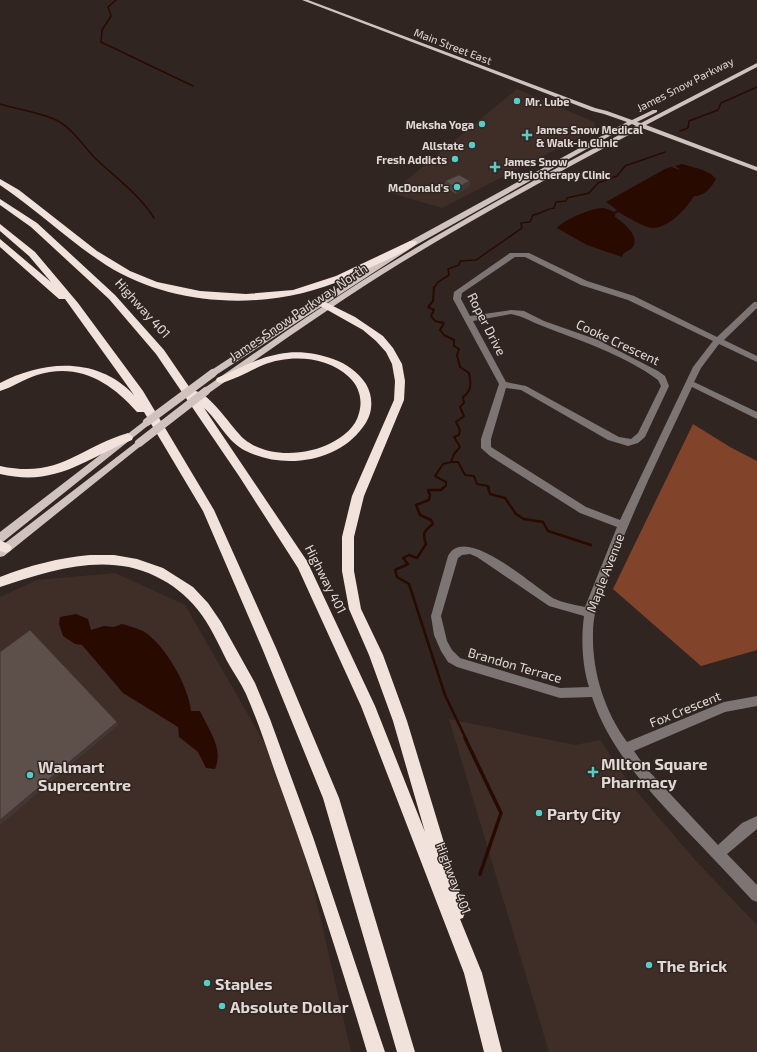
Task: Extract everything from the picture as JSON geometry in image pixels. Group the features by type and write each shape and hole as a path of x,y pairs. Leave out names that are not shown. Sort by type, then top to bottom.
{"highway":[{"path":"0,181 103,258 128,274 156,285 180,291 237,297 259,297 294,293 329,281 413,243"},
{"name":"Highway 401","path":"0,201 34,225 112,297 160,352 303,565 368,706 473,973 493,1052"},
{"path":"0,227 32,254 75,305 139,394 208,510 269,648 331,798 406,1052"},
{"path":"0,242 57,294 75,305"},
{"path":"324,305 356,321 375,335 391,350 398,367 402,384 398,400 358,496 348,536 348,571 355,609 376,655 400,720 440,850 473,973"},
{"path":"181,382 214,411 234,438 250,448 270,455 303,456 332,448 354,432 365,412 366,398 358,381 344,369 324,360 301,356 275,358 217,377"},
{"path":"0,387 28,374 52,369 75,368 95,373 118,385 134,400 175,454"},
{"path":"0,470 28,474 54,470 72,465 109,444 128,437"},
{"path":"0,582 40,567 69,561 101,560 134,564 156,571 178,583 201,602 218,628 256,700 304,832 358,990 376,1052"}],"main road":[{"name":"Main Street East","path":"304,0 594,110 605,112 757,175"},
{"name":"James Snow Parkway","path":"636,126 757,59"},
{"name":"James Snow Parkway","path":"636,126 757,65"},
{"name":"Main Street East","path":"594,110 602,116 624,126"},
{"name":"James Snow Parkway North","path":"1,546 147,422 324,305 413,243 624,126"},
{"name":"Main Street East","path":"636,126 757,169"},
{"name":"James Snow Parkway North","path":"324,305 454,229 636,126"},
{"name":"James Snow Parkway North","path":"1,546 206,391 217,377"}],"street":[{"name":"Main Street East","path":"624,126 636,126"},
{"name":"Roper Drive","path":"503,384 457,299 458,292 513,256 526,255 584,283 631,298 757,359"},
{"name":"Maple Avenue","path":"756,306 718,340 697,367 623,525 589,613 587,634 588,651 596,692 608,721 625,749 647,778 757,895"},
{"name":"Cooke Crescent","path":"468,319 511,312 520,313 541,323 595,342 655,373 662,378 665,386 642,435 638,440 625,444 611,438 524,388 503,384"},
{"path":"690,383 757,416"},
{"path":"503,384 486,439 486,448 493,454 584,510 623,525"},
{"name":"Brandon Terrace","path":"589,613 553,603 475,550 468,550 457,552 453,556 436,616 436,624 447,652 457,662 560,693 596,692"},
{"name":"Fox Crescent","path":"625,749 724,707 757,701"},
{"path":"717,854 747,828 757,822"}],"shaded area":[{"path":"517,89 594,122 596,129 442,208 391,193"},
{"path":"682,164 703,170 711,174 716,179 707,191 701,195 694,196 676,217 665,225 652,228 640,224 618,212 615,214 615,217 627,226 635,240 631,249 622,257 587,245 557,228 571,218 592,210 604,208 614,212 617,210 606,202 665,169 671,167 681,170 675,166"},
{"path":"693,424 730,447 757,461 757,650 701,666 613,589"},
{"path":"115,573 185,605 268,749 310,872 351,1052 0,1052 0,597 37,580"},
{"path":"76,614 88,619 91,630 104,626 114,627 122,624 143,631 160,646 181,679 186,690 191,711 200,711 214,740 218,754 215,769 206,768 198,752 179,737 178,727 123,693 82,645 75,644 63,636 59,624 60,617"},
{"path":"449,719 575,745 600,740 625,777 654,812 697,862 757,925 757,1052 549,1052"}],"building":[{"path":"459,175 470,181 456,188 445,181"},
{"name":"Walmart Supercentre","path":"30,630 117,722 0,820 0,652"}],"waterway":[{"path":"116,0 108,7 111,16 102,30 101,42 193,86"},
{"path":"680,131 688,128 689,121 718,110 721,103 757,87"},
{"path":"0,104 34,112 60,122 96,159 141,201 154,218"},
{"path":"434,288 438,282 449,275 448,269 459,265 460,261 476,260 522,228 521,223 530,222 533,215 554,208 556,202 566,201 567,198 589,193 598,183 617,176 625,166 665,152"},
{"path":"434,287 433,301 428,307 434,310 431,316 435,321 444,323 440,330 444,335 454,340 454,346 459,349 457,355 460,367 469,373 470,383 468,392 463,397 464,403 460,407 464,416 456,422 460,430 459,435 454,437 460,447 454,454 451,462"},
{"path":"443,488 446,486 446,482 435,476 443,464 451,462"},
{"path":"451,462 458,462 465,475 474,476 477,484 488,486 489,488"},
{"path":"488,487 490,494 505,498 516,514 524,519 543,522 548,531 591,545"},
{"path":"443,488 441,490 428,490 430,495 429,500 416,505 420,515 431,520 433,524 425,532 424,537 426,544 417,558 409,555 403,558 408,564 395,570 397,577 409,584 445,695 466,739"},
{"path":"465,738 501,813 480,874"}],"place":[{"name":"Mr. Lube","path":"517,101"},
{"name":"Meksha Yoga","path":"482,124"},
{"name":"James Snow Medical & Walk-in Clinic","path":"527,135"},
{"name":"Allstate","path":"472,145"},
{"name":"Fresh Addicts","path":"455,159"},
{"name":"James Snow Physiotherapy Clinic","path":"495,167"},
{"name":"McDonald's","path":"457,187"},
{"name":"MIlton Square Pharmacy","path":"593,772"},
{"name":"Walmart Supercentre","path":"30,775"},
{"name":"Party City","path":"539,813"},
{"name":"The Brick","path":"649,965"},
{"name":"Staples","path":"207,983"},
{"name":"Absolute Dollar","path":"222,1006"}]}
